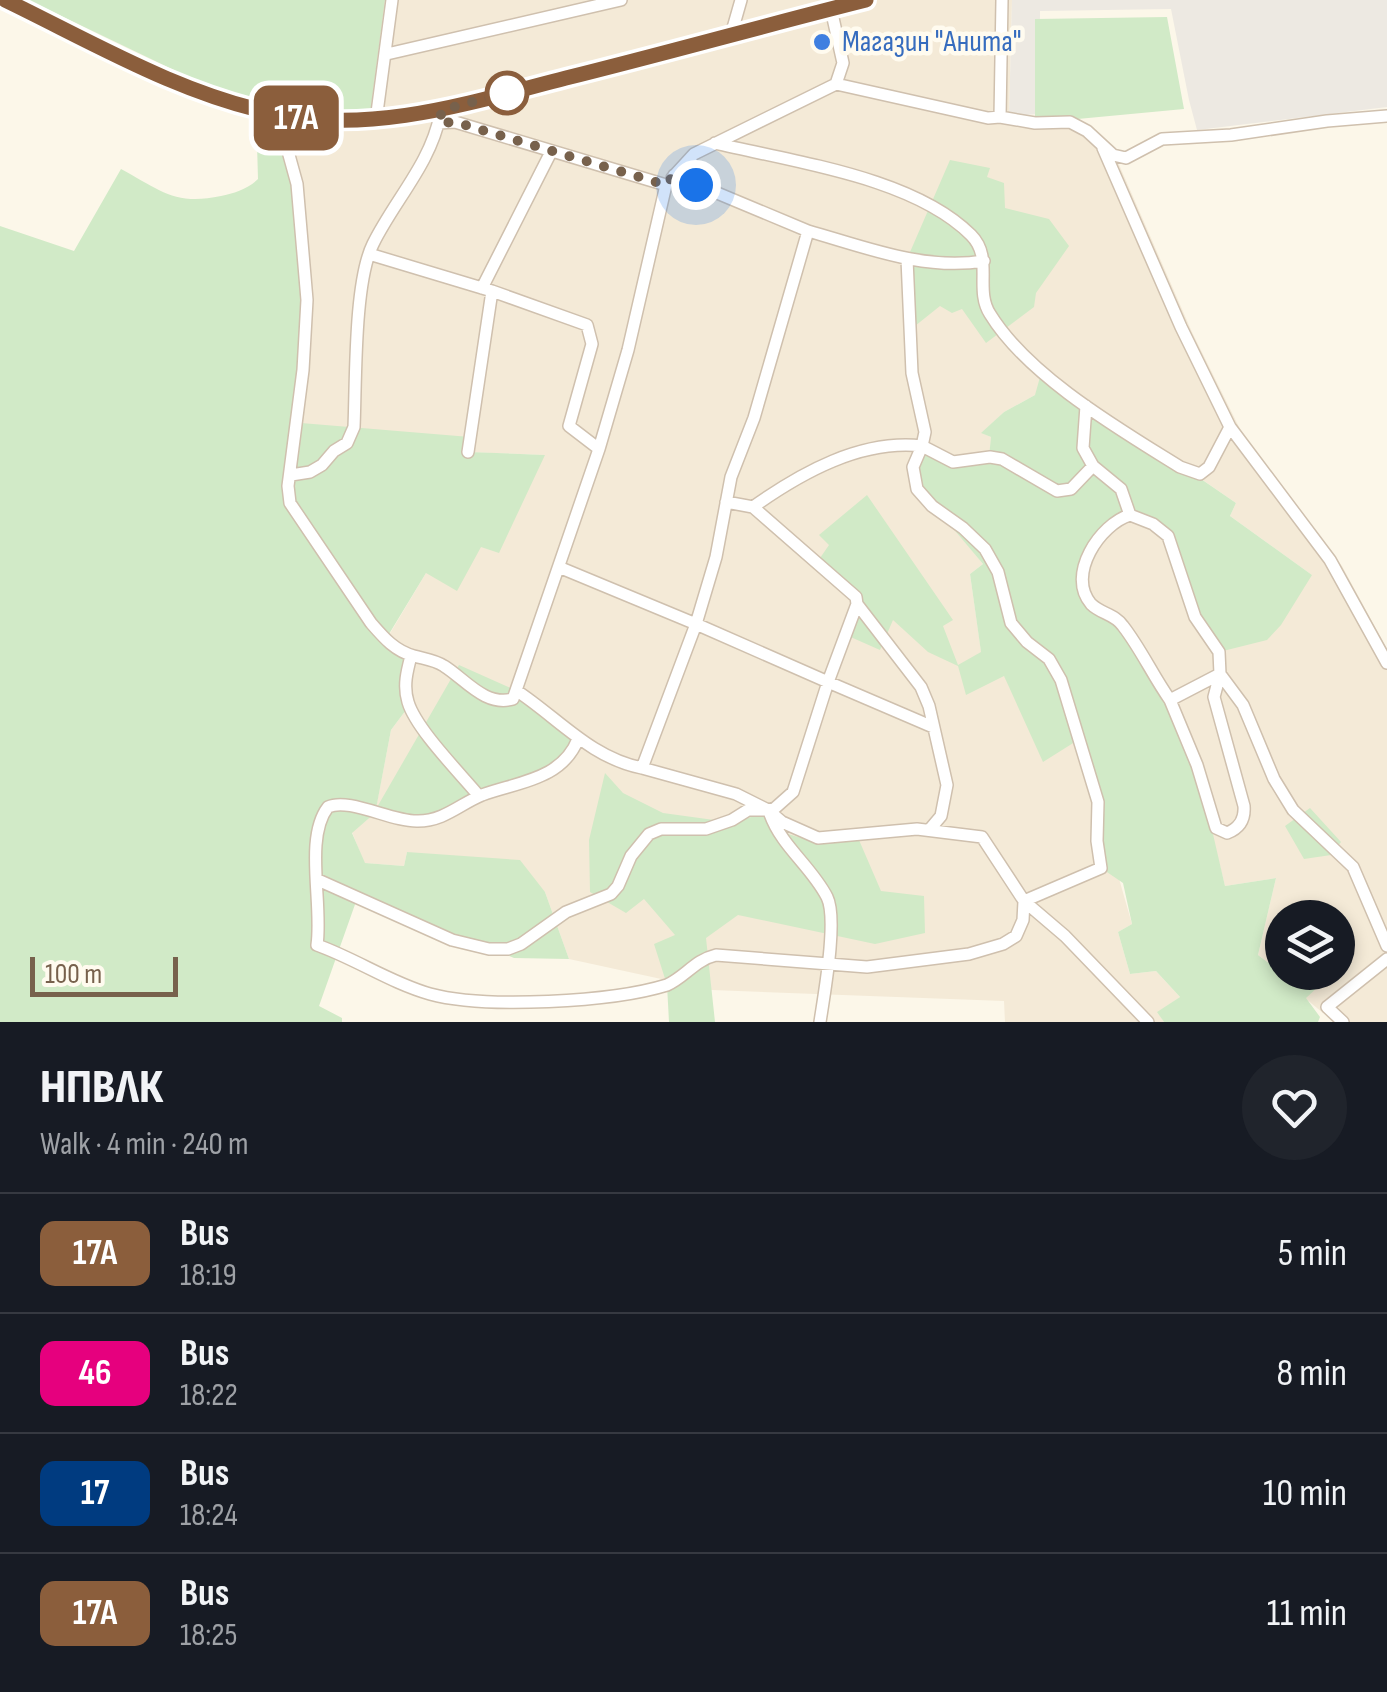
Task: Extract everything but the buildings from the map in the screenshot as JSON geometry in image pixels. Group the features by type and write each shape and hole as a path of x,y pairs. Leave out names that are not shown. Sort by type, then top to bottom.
{"street":[{"path":"6,0 178,83 235,104 278,115 356,122 440,116 847,2 867,0"},
{"path":"376,120 392,0"},
{"path":"387,54 620,0"},
{"path":"731,35 741,0"},
{"path":"1000,118 1002,0"},
{"path":"831,8 843,63 836,84"},
{"path":"278,115 297,184 307,300 289,494 298,518 339,571 371,624 394,647 444,666 477,692 498,700 513,699 518,690 599,449 670,180 694,154 836,84 988,118 1070,122 1088,131 1103,148 1180,327 1230,427 1330,560 1387,663"},
{"path":"291,475 310,472 347,444 354,426 360,312 369,254 420,166 440,116"},
{"path":"440,116 551,152 670,180 808,231 907,259 950,264 984,261"},
{"path":"1103,148 1126,158 1162,139 1231,135 1328,120 1387,116"},
{"path":"715,143 888,185 963,229 982,251 983,291 993,318 1042,370 1086,406 1194,474 1209,467 1230,427"},
{"path":"468,452 487,290 551,152"},
{"path":"642,768 696,624 716,557 736,464 754,418 808,231"},
{"path":"369,254 581,322 591,330 592,344 569,426 599,449"},
{"path":"907,259 912,374 925,432 913,467 918,489 932,506 985,549 998,572 1011,623 1056,668 1098,802 1100,868 1024,901"},
{"path":"1086,406 1084,448 1094,466 1122,489 1130,515"},
{"path":"753,507 786,485 848,455 893,445 922,446 953,462 990,457 1002,460 1057,491 1071,489 1094,466"},
{"path":"318,880 452,940 470,946 508,949 522,944 566,912 610,894 618,886 631,856 649,834 660,829 706,828 748,810 782,805 793,792 857,604 856,597 753,507 726,502"},
{"path":"1124,516 1153,524 1168,536 1195,617 1219,652 1220,674 1214,697 1244,806 1242,822 1227,832 1216,828 1197,766 1170,700 1125,628 1115,616 1094,607 1085,592 1083,571 1088,555 1124,516"},
{"path":"561,568 933,728"},
{"path":"857,604 921,687 947,784 940,816 930,829"},
{"path":"411,656 405,679 408,703 479,796"},
{"path":"1170,700 1220,674"},
{"path":"1220,674 1242,705 1269,767 1294,810 1353,868 1387,946"},
{"path":"518,690 578,739 613,760 736,794 818,838 899,829 982,836 1024,901 1065,936 1148,1022"},
{"path":"578,739 560,765 524,783 479,796 444,816 416,822 333,804 323,813 316,832 317,945 414,988 447,997 571,1000 610,997 667,985 695,964 716,955 867,967 994,947 1016,936 1023,920 1024,901"},
{"path":"768,810 776,832 830,904 828,964 820,1022"},
{"path":"1343,1022 1327,1007 1387,959"}],"shaded area":[{"path":"385,0 1012,0 1009,115 1047,129 1082,128 1114,153 1192,332 1242,433 1342,566 1387,649 1387,1022 1343,1022 1339,1016 1323,1013 1305,998 1314,990 1355,990 1355,900 1271,900 1276,878 1225,886 1216,850 1089,601 1085,563 1124,516 1312,575 1230,516 1236,503 1191,472 1035,395 1004,412 982,433 991,437 990,457 945,517 983,564 970,574 981,651 1004,676 1079,739 1132,924 1118,932 1130,974 1156,971 1180,997 1158,1012 1164,1022 1005,1022 1004,1001 712,990 569,959 545,892 407,852 404,866 364,863 352,832 375,813 391,730 409,706 386,640 426,573 481,546 544,455 468,452 296,423 286,125 329,130 380,129 370,114"},
{"path":"1012,0 1387,0 1387,107 1197,130 1171,9 1040,11 1039,114 1009,116"},
{"path":"1265,925 1265,960 1258,955"}],"green space":[{"path":"28,0 385,0 370,114 278,106 203,84"},
{"path":"1167,17 1184,109 1035,123 1035,19"},
{"path":"257,144 276,147 286,156 302,226 301,423 470,437 469,452 545,455 499,553 481,547 457,591 426,573 386,639 406,653 409,706 391,730 376,809 459,665 517,691 578,739 560,765 428,821 375,813 352,833 365,863 404,866 407,852 520,860 545,892 569,959 514,958 358,896 319,1006 342,1018 342,1022 0,1022 0,226 74,251 121,169 179,197 205,199 236,192 258,179"},
{"path":"950,160 990,168 987,177 1004,183 1005,208 1049,219 1069,246 1036,293 1034,307 986,343 962,309 952,313 940,306 910,330 907,259"},
{"path":"1042,370 1236,503 1230,516 1312,575 1267,640 1219,652 1195,617 1172,543 1131,515 1092,550 1085,592 1109,613 1151,673 1197,765 1225,886 1276,878 1271,900 1265,900 1265,925 1258,955 1265,960 1265,990 1315,990 1306,998 1320,1017 1318,1022 1164,1022 1157,1012 1180,997 1156,971 1130,974 1118,932 1132,924 1123,883 1101,868 1099,820 1078,740 1043,762 1004,676 966,695 958,666 928,652 893,620 880,650 846,635 857,604 818,561 829,545 819,535 867,495 953,620 943,626 958,665 981,652 970,574 983,564 914,482 922,446 953,462 989,457 991,437 981,433 1004,412 1035,395"},
{"path":"605,773 623,793 663,813 736,823 768,810 779,831 819,841 859,840 881,891 924,896 925,933 875,944 738,915 706,938 715,1022 669,1022 667,985 654,944 675,935 644,899 626,913 590,892 589,840"},
{"path":"1310,808 1341,842 1331,855 1304,859 1285,826"}],"bus line":[{"name":"17А","path":"5,0 178,83 235,104 303,119 356,122 442,110 866,0"}],"place":[{"name":"Магазин \"Анита\"","path":"822,42"}],"route":[{"path":"507,93 442,110 439,123 455,122 666,185 674,175 696,185"}]}
